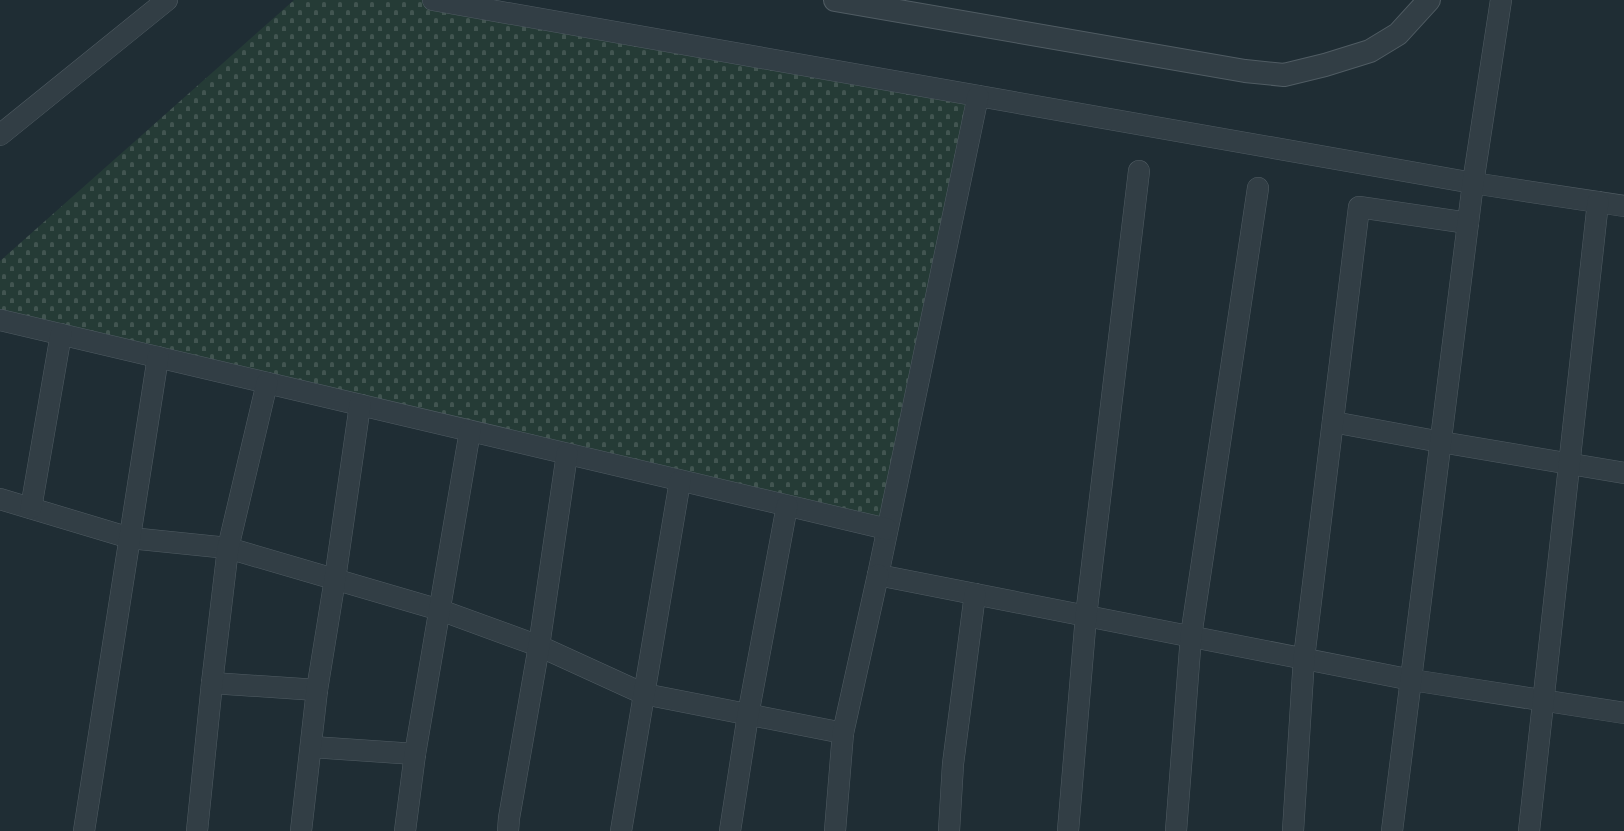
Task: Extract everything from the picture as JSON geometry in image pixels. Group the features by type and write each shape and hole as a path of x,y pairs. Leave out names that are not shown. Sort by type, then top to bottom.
{"street":[{"path":"0,135 167,0"},
{"path":"433,0 1473,183 1624,206"},
{"path":"835,0 1245,71 1284,74 1325,65 1370,51 1398,34 1429,0"},
{"path":"1392,831 1473,183 1501,0"},
{"path":"835,831 843,733 878,575 978,96"},
{"path":"1068,831 1086,616 1139,171"},
{"path":"1176,831 1191,636 1258,188"},
{"path":"1529,831 1598,202"},
{"path":"1293,831 1304,658 1359,208 1468,223"},
{"path":"0,320 887,529"},
{"path":"31,508 61,334"},
{"path":"84,831 158,357"},
{"path":"197,831 212,683 228,548 267,383"},
{"path":"301,831 312,747 317,690 335,579 360,405"},
{"path":"1333,422 1624,473"},
{"path":"405,831 415,754 470,431"},
{"path":"508,831 539,646 567,454"},
{"path":"621,831 680,480"},
{"path":"0,499 130,538 228,548 440,610 539,646 644,694 843,733"},
{"path":"730,831 748,715 787,506"},
{"path":"878,575 1412,680 1624,713"},
{"path":"949,831 953,764 975,594"},
{"path":"212,683 317,690"},
{"path":"312,747 415,754"}],"green space":[{"path":"294,0 426,0 978,96 887,529 0,318 0,261"}]}
